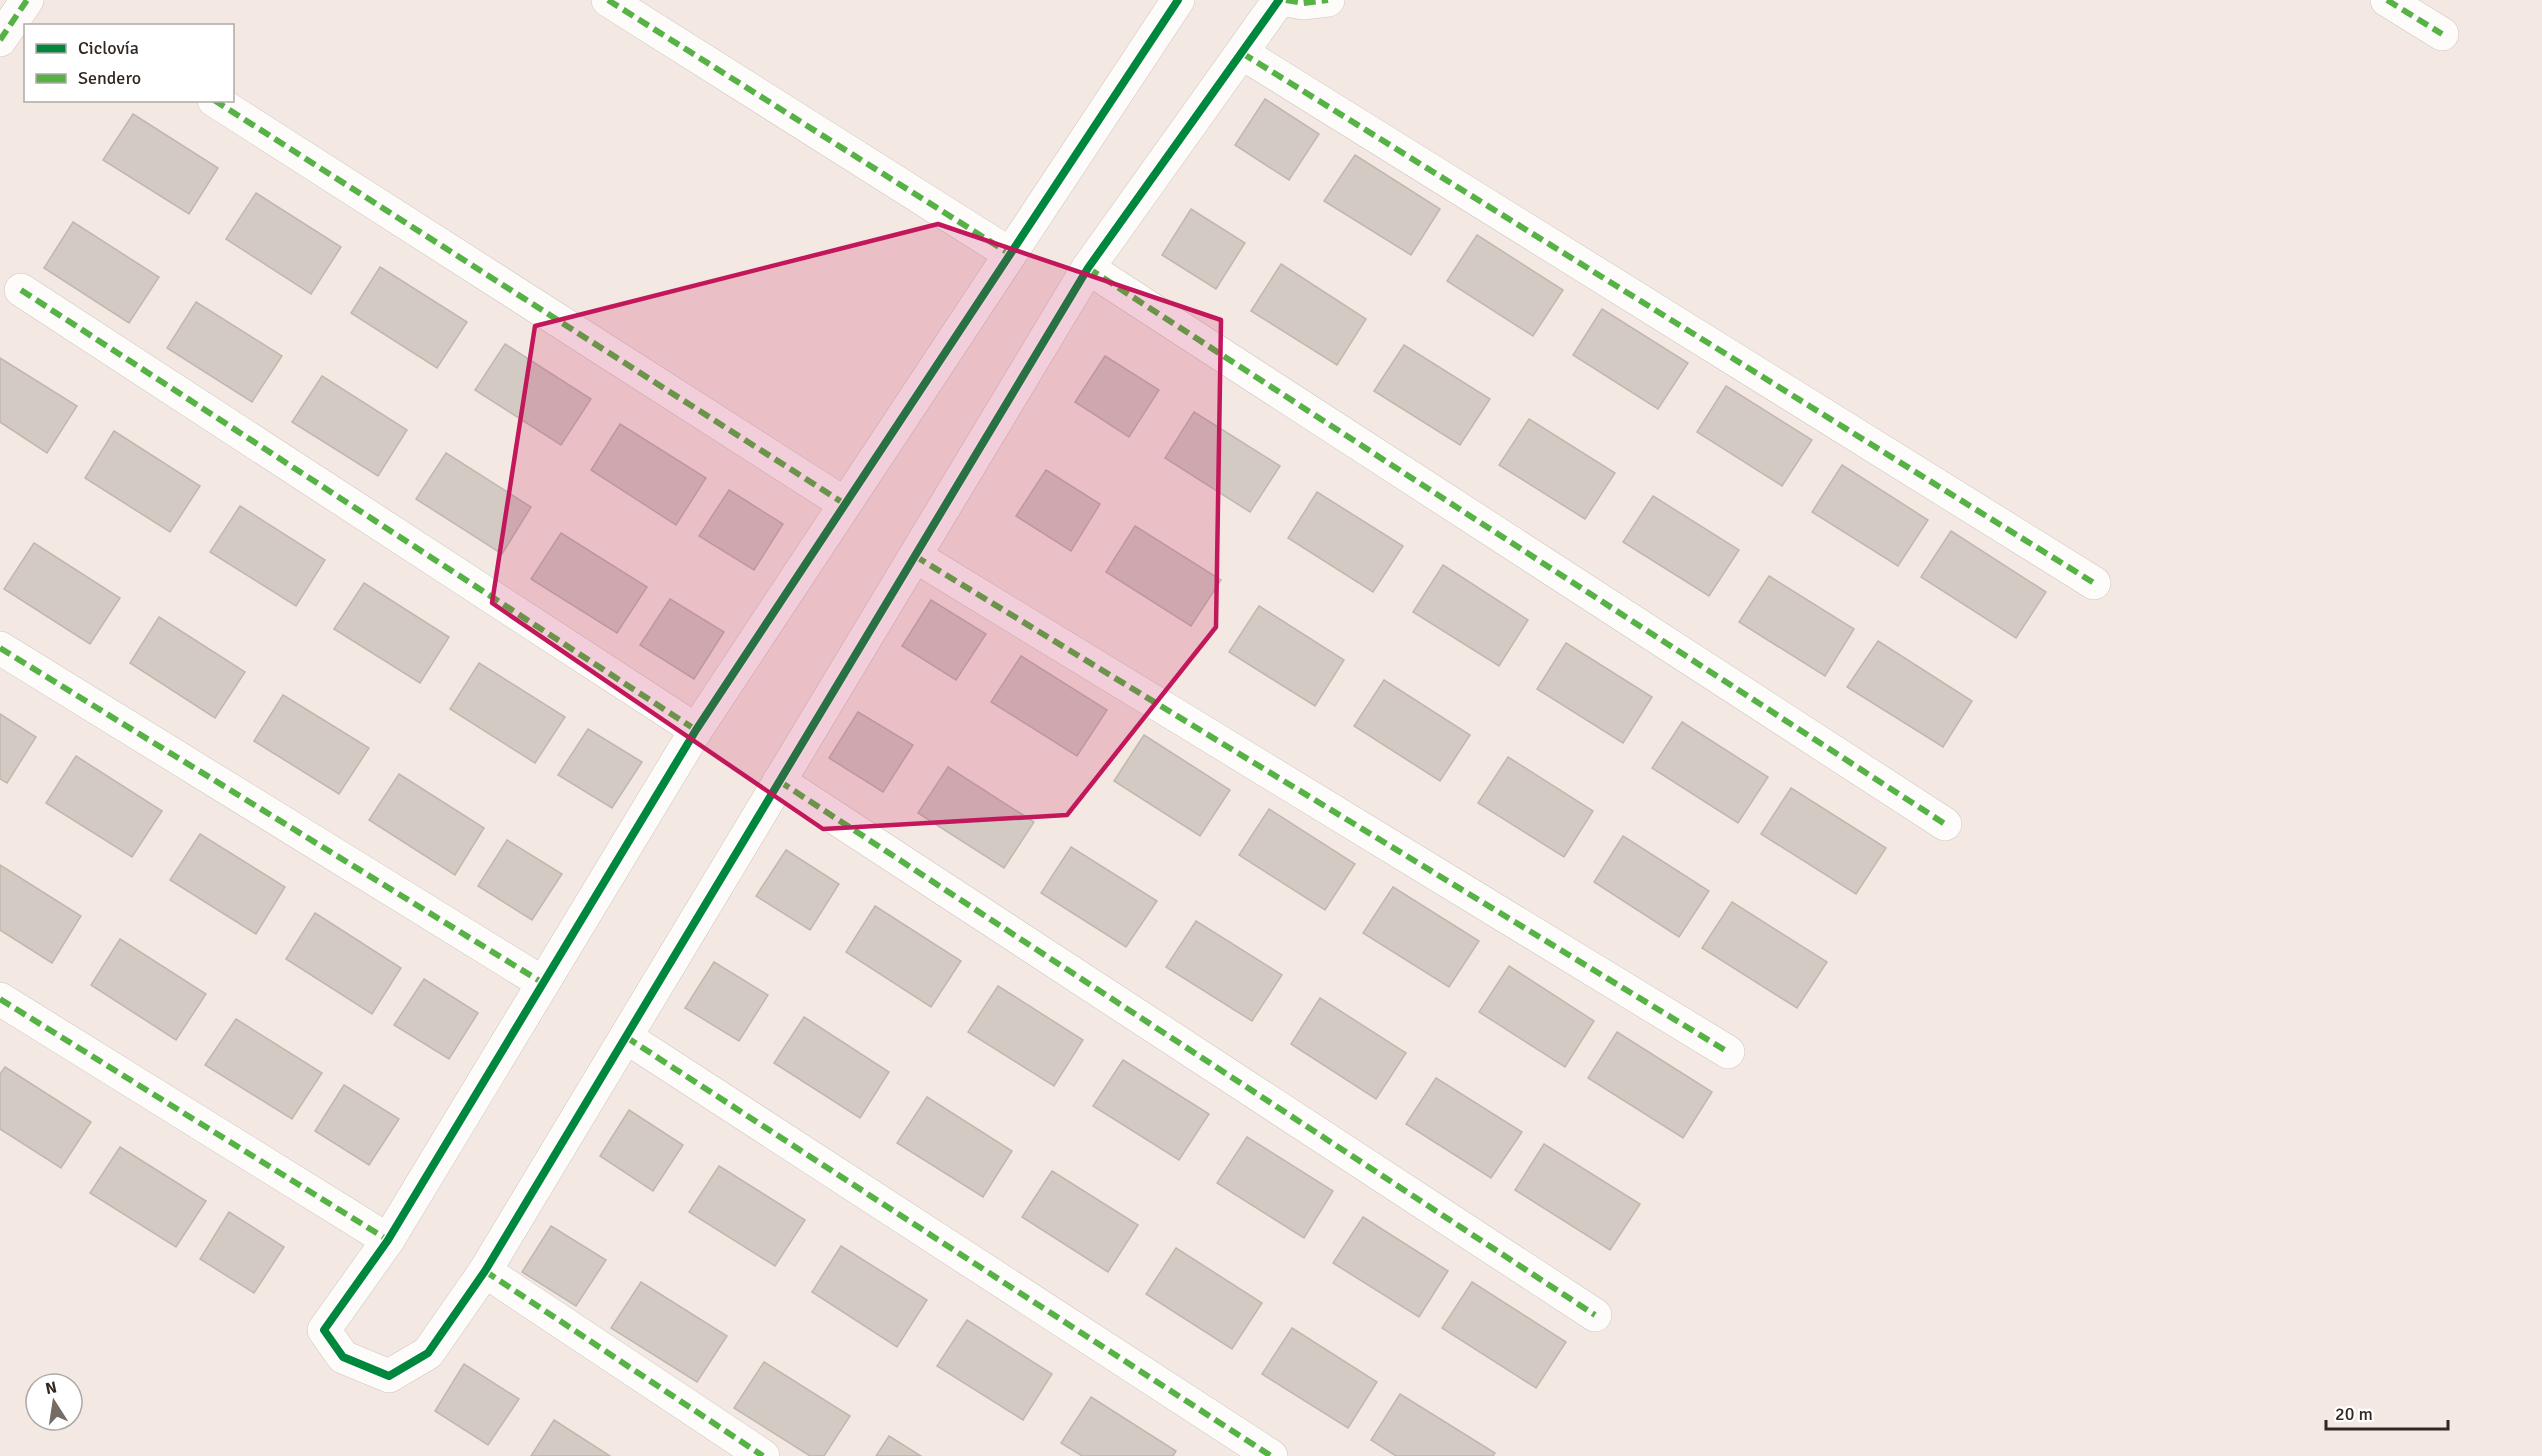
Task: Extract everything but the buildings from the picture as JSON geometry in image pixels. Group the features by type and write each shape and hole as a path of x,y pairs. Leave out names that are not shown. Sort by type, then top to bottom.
{"street":[{"path":"0,40 27,0"},
{"path":"608,0 1010,254"},
{"path":"1178,0 696,730 388,1240 324,1330 343,1357 389,1376 428,1353 485,1271 1088,268 1280,0"},
{"path":"1286,0 1303,3 1328,0"},
{"path":"2387,0 2442,34"},
{"path":"1242,53 2094,583"},
{"path":"216,102 845,504"},
{"path":"1088,268 1945,824"},
{"path":"21,290 696,730"},
{"path":"915,556 1728,1052"},
{"path":"0,648 543,983"},
{"path":"779,781 1595,1316"},
{"path":"0,999 388,1240"},
{"path":"626,1037 1271,1456"},
{"path":"485,1271 763,1456"}],"highlighted area":[{"path":"938,224 1221,320 1216,627 1067,815 823,829 492,603 535,326"}],"marked path":[{"path":"0,40 27,0"},
{"path":"608,0 1010,254"},
{"path":"1286,0 1303,3 1328,0"},
{"path":"2387,0 2442,34"},
{"path":"1242,53 2094,583"},
{"path":"217,102 845,504"},
{"path":"1088,268 1945,824"},
{"path":"21,290 696,730"},
{"path":"915,556 1728,1052"},
{"path":"0,648 543,983"},
{"path":"779,781 1595,1315"},
{"path":"0,999 388,1240"},
{"path":"626,1037 1271,1456"},
{"path":"485,1271 763,1456"}],"cycle path":[{"path":"1178,0 696,730 388,1240 324,1330 343,1357 389,1376 428,1353 485,1271 1088,268 1279,0"}]}
